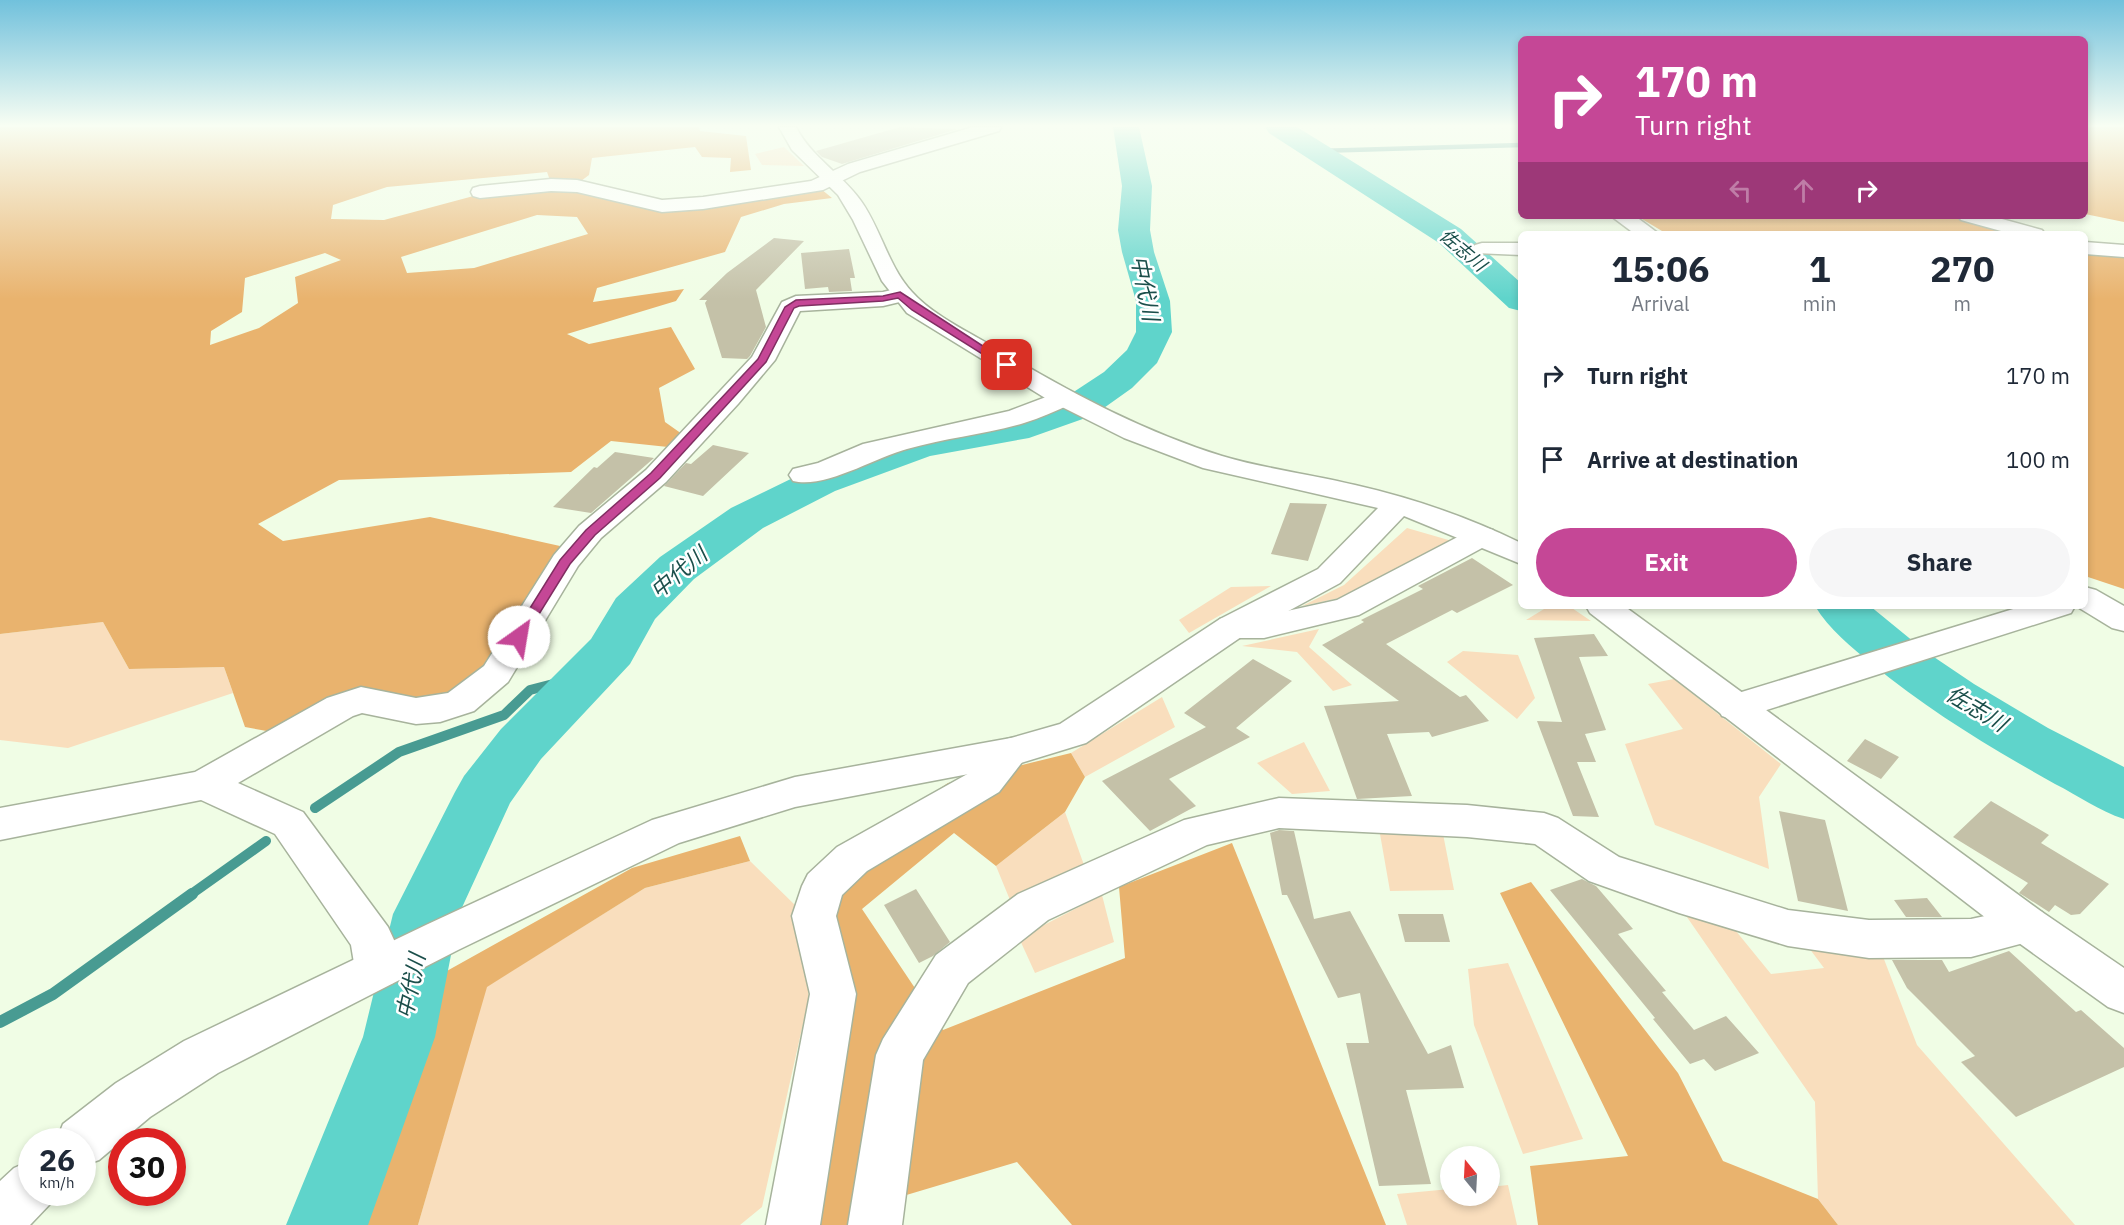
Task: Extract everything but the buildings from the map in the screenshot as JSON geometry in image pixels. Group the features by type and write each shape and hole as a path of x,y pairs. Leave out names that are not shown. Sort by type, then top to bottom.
{"street":[{"path":"480,192 551,185 577,186 662,206 703,204 754,197 820,184"},
{"path":"839,184 858,213 884,270 900,295 915,308 1062,399 1141,437 1214,462 1398,505 1482,536 1518,554"},
{"path":"1626,219 1644,231"},
{"path":"1979,219 2023,231"},
{"path":"2088,248 2124,251"},
{"path":"1482,249 1518,249"},
{"path":"0,824 204,784 340,706 361,700 416,711 440,709 461,702 496,674 565,562 590,532 656,476 763,360 790,307 796,303 883,299 900,295"},
{"path":"803,475 826,470 873,450 905,441 1016,417 1062,399"},
{"path":"96,1130 133,1100 201,1057 377,969 666,831 795,792 1011,752 1073,734 1232,627 1329,576 1398,505"},
{"path":"1232,627 1264,627 1347,608 1482,536"},
{"path":"2088,600 2124,620"},
{"path":"1606,609 2027,925 2124,993"},
{"path":"1735,707 2049,609"},
{"path":"793,1225 833,994 814,916 823,886 852,859 985,782 1011,752"},
{"path":"204,784 289,823 372,940 377,969"},
{"path":"875,1225 900,1055 952,969 1033,907 1198,831 1278,813 1467,821 1544,829 1604,868 1679,895 1788,928 1869,939 1971,938 2027,925"},
{"path":"0,1218 18,1200"}],"shaded area":[{"path":"0,184 417,184 387,187 333,205 331,219 384,220 481,194 552,186 551,184 577,184 573,187 651,208 821,189 832,198 784,204 741,217 725,252 597,288 593,302 684,289 676,301 567,334 589,344 671,327 695,369 659,388 665,422 682,434 668,447 611,441 571,472 339,480 258,524 283,541 430,517 560,546 480,682 425,705 356,692 278,733 245,727 224,667 129,669 103,622 0,634","holes":["537,215 577,217 588,234 474,268 407,273 401,257","325,253 341,260 295,277 298,303 259,328 210,345 211,331 242,312 245,278"]},
{"path":"2088,184 2124,184 2124,222 2088,215"},
{"path":"1642,219 1966,219 2008,231 1662,231"},
{"path":"2088,252 2124,258 2124,589 2088,577"},
{"path":"1407,528 1452,541 1349,596 1302,606 1344,585"},
{"path":"1271,586 1189,633 1179,620 1231,587"},
{"path":"1544,609 1573,609 1591,621 1526,620"},
{"path":"103,622 129,669 224,667 233,693 68,748 0,740 0,634"},
{"path":"1319,629 1309,647 1352,685 1333,691 1297,652 1242,646"},
{"path":"1463,651 1518,655 1535,698 1517,719 1447,662"},
{"path":"1674,679 1781,764 1759,797 1769,869 1655,825 1625,744 1683,729 1648,684"},
{"path":"1162,697 1175,727 1085,777 1071,753"},
{"path":"1304,742 1330,791 1292,794 1257,763"},
{"path":"1071,753 1085,777 1065,812 996,866 954,833 862,909 943,1030 1125,958 1119,887 1232,843 1386,1225 1072,1225 1017,1162 893,1199 878,1225 819,1225 816,871 948,783"},
{"path":"1065,812 1084,865 1010,900 996,866"},
{"path":"1380,834 1443,834 1454,890 1390,891"},
{"path":"740,836 750,861 645,888 487,987 418,1225 362,1225 445,972 632,868"},
{"path":"750,861 797,907 809,997 762,1207 740,1225 418,1225 486,987 645,888"},
{"path":"1531,882 1678,1073 1723,1161 1818,1199 1838,1225 1538,1225 1530,1166 1628,1156 1500,893"},
{"path":"1102,895 1114,942 1035,973 1019,938"},
{"path":"1680,907 1727,920 1771,974 1824,968 1803,940 1882,954 1917,1045 2075,1225 1838,1225 1818,1199 1815,1102"},
{"path":"1508,963 1583,1139 1523,1154 1474,1025 1468,969"},
{"path":"1508,1185 1517,1225 1407,1225 1397,1194 1440,1190 1440,1206 1500,1206 1500,1186"}],"waterway":[{"name":"中代川","path":"327,1225 399,1037 426,914 485,792 521,744 611,651 634,610 677,568 747,518 819,482 921,445 1014,429 1080,406 1118,380 1144,355 1154,332 1153,301 1138,252 1134,230 1137,184"},
{"name":"佐志川","path":"1368,184 1450,236 1518,298"},
{"name":"佐志川","path":"1843,609 1883,645 1954,698 2028,743 2124,796"},
{"path":"315,808 399,752 504,715 530,690 588,675"},
{"path":"190,895 266,841"},
{"path":"0,1022 53,994 192,894"}],"route":[{"path":"519,637 565,562 590,532 656,476 729,399 763,360 790,307 796,303 883,299 900,295 915,308 1007,365"}]}
